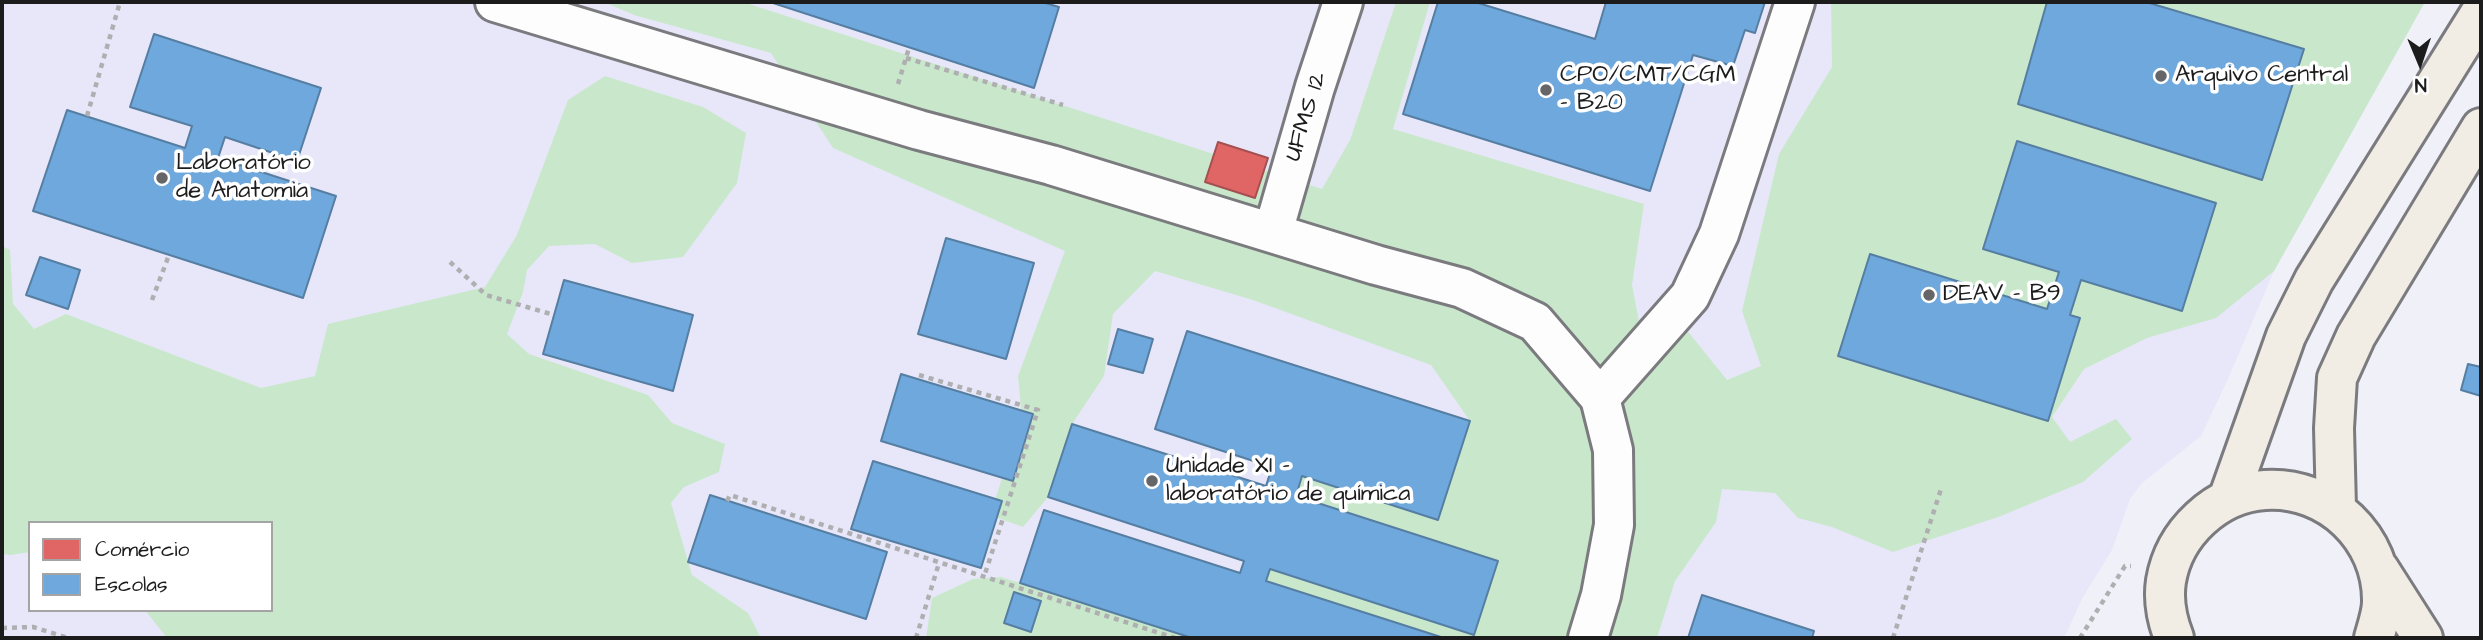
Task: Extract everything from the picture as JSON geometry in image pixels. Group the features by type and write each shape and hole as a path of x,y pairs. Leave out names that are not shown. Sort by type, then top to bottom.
{"main road":[{"path":"2228,499 2286,336 2314,280 2481,12"},
{"path":"2336,508 2334,428 2337,378 2356,336 2481,128"},
{"path":"2165,631 2166,581 2177,547 2198,519 2228,499 2264,489 2302,493 2336,508 2363,535 2378,567 2423,638"},
{"path":"2374,638 2382,602 2378,567"}],"lane":[{"path":"495,2 919,130 1051,165 1376,265 1462,288 1535,322 1600,398 1613,450 1614,525 1601,595 1588,638"},
{"name":"UFMS 12","path":"1273,232 1343,2"},
{"path":"1600,398 1690,296 1719,234 1795,2"}],"path":[{"path":"87,116 120,2"},
{"path":"906,58 1063,105"},
{"path":"152,300 169,255"},
{"path":"450,262 486,295 554,315"},
{"path":"919,375 1038,410 984,577"},
{"path":"1893,638 1942,486"},
{"path":"727,501 730,495 1175,638"},
{"path":"916,638 939,563"},
{"path":"2080,638 2125,566 2171,564"},
{"path":"2,628 33,627 68,638"}],"shaded area":[{"path":"2,2 2425,2 2274,271 2201,436 2142,483 2130,499 2112,550 2083,597 2064,638 2,638"}],"green space":[{"path":"604,2 743,2 1322,189 1350,140 1396,2 1430,2 1393,129 1644,204 1632,285 1642,337 1681,323 1727,380 1761,366 1742,311 1779,154 1832,67 1831,2 2425,2 2274,271 2216,318 2147,338 2084,369 2052,417 2070,442 2116,419 2132,439 2083,482 2001,516 1893,552 1832,527 1798,518 1775,493 1722,489 1716,522 1675,581 1657,638 1444,638 1266,581 1302,476 1438,520 1470,421 1431,365 1253,300 1155,271 1113,314 1104,376 1072,424 1048,497 1023,527 990,515 1022,418 1018,376 1065,251 833,148 771,53 634,15"},
{"path":"605,76 703,107 746,133 737,183 683,257 632,263 595,244 549,246 527,270 523,292 507,334 529,354 648,395 672,423 725,444 719,472 684,487 671,503 692,575 748,613 761,638 167,638 147,612 273,612 273,521 28,521 28,552 2,554 2,246 10,250 13,304 34,329 66,314 261,388 315,376 328,324 485,287 517,235 568,100"},
{"path":"1001,577 1192,638 926,638 932,598 973,579"}],"building: Comércio":[{"path":"1218,142 1268,158 1255,198 1205,182"}],"building: Escolas":[{"path":"770,2 1042,2 1059,7 1034,88"},
{"name":"CPO/CMT/CGM - B20","path":"1438,2 1475,2 1595,39 1606,2 1765,2 1755,33 1745,30 1733,66 1693,55 1650,191 1403,114"},
{"name":"Arquivo Central","path":"2047,2 2146,2 2304,49 2262,180 2018,104"},
{"name":"Laboratório de Anatomia","path":"154,34 321,88 297,161 225,137 218,158 336,196 303,298 33,211 67,110 185,148 192,126 130,107"},
{"name":"DEAV - B9","path":"2017,141 2216,203 2182,311 2081,280 2070,315 2080,318 2048,421 1838,356 1870,254 2047,309 2059,272 1983,249"},
{"path":"946,238 1034,263 1006,359 918,334"},
{"path":"40,257 80,270 68,309 26,295"},
{"path":"564,280 693,315 673,391 543,354"},
{"path":"1118,329 1153,339 1143,373 1108,364"},
{"name":"Unidade XI - laboratório de química","path":"1187,331 1470,421 1438,520 1302,476 1296,496 1498,561 1474,635 1270,569 1266,581 1444,638 1192,638 1020,583 1044,510 1240,573 1244,561 1048,497 1072,424 1266,486 1272,467 1155,429"},
{"path":"2468,364 2481,367 2481,396 2461,390"},
{"path":"901,374 1033,414 1013,481 881,441"},
{"path":"873,461 1002,501 981,568 851,529"},
{"path":"710,495 887,552 866,619 688,562"},
{"path":"1014,592 1041,601 1031,632 1004,623"},
{"path":"1702,595 1814,631 1812,638 1688,638"}],"place":[{"name":"Arquivo Central","path":"2161,76"},
{"name":"CPO/CMT/CGM - B20","path":"1546,90"},
{"name":"Laboratório de Anatomia","path":"162,178"},
{"name":"DEAV - B9","path":"1929,295"},
{"name":"Unidade XI - laboratório de química","path":"1152,481"}]}
